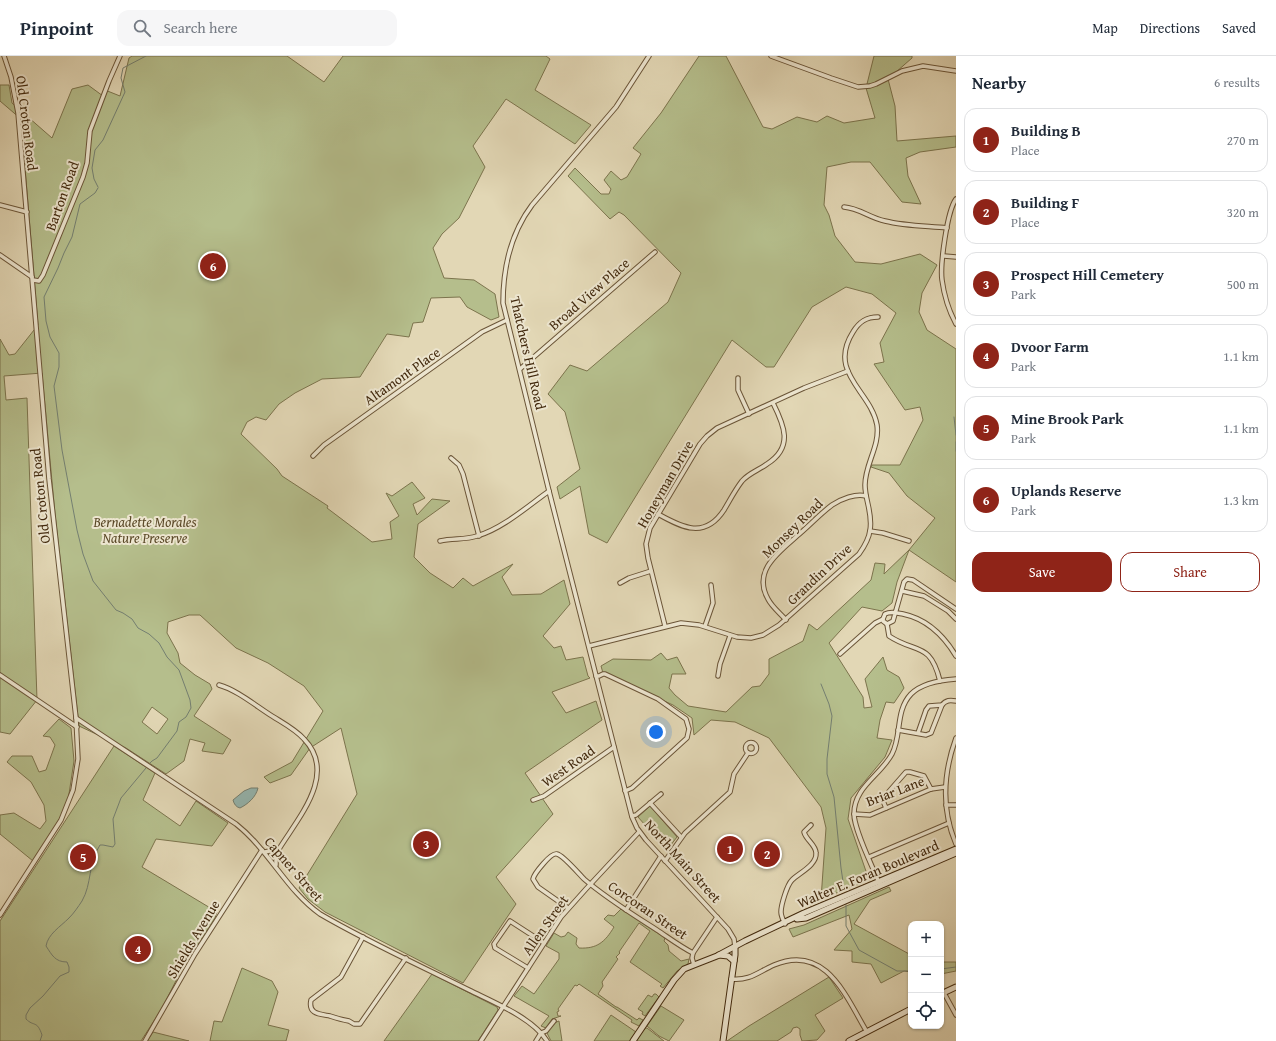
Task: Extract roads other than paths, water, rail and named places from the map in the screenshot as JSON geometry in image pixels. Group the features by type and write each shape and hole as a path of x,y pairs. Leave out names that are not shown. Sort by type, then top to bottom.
{"street":[{"name":"Old Croton Road","path":"0,915 53,833 70,800 77,770 78,754 77,727 48,479 17,105 12,77 4,56"},
{"name":"Barton Road","path":"32,279 39,280 43,275 83,177 87,163 90,131 120,56"},
{"name":"Thatchers Hill Road","path":"589,646 548,491 503,303 504,279 511,244 522,220 532,205 616,107 649,56"},
{"path":"771,56 831,79 858,87 876,84 895,74 915,67 930,66 956,71"},
{"path":"956,199 948,218 942,270 943,285 949,307 956,324"},
{"path":"0,205 26,212"},
{"path":"844,207 858,209 877,219 887,222 947,228"},
{"name":"Broad View Place","path":"520,369 655,252"},
{"path":"0,255 32,279"},
{"path":"944,256 956,257"},
{"name":"Grandin Drive","path":"589,646 681,623 705,626 730,636 744,638 757,637 774,629 786,620 859,554 866,543 870,531 870,514 866,496 866,479 876,443 877,424 871,408 853,383 848,371 846,353 847,344 851,335 863,320 878,317"},
{"name":"Altamont Place","path":"313,456 324,445 482,332 507,320"},
{"name":"Honeyman Drive","path":"665,626 647,554 647,539 650,528 703,440 717,428 818,381 848,371"},
{"path":"738,378 738,390 748,414"},
{"path":"658,514 675,524 686,528 702,527 716,520 741,482 753,472 768,464 780,451 784,441 784,428 772,402"},
{"path":"451,458 459,465 463,474 479,536"},
{"path":"440,541 479,536 496,528 548,491"},
{"name":"Monsey Road","path":"786,620 770,603 765,594 763,579 768,564 778,552 832,505 842,500 857,496 866,496"},
{"path":"870,531 892,535 910,541"},
{"path":"620,583 651,571"},
{"path":"887,624 893,621 904,582 907,579 910,579 956,610"},
{"path":"705,626 713,602 711,585"},
{"path":"902,591 924,596 948,611 956,619"},
{"path":"840,654 874,623 890,612 909,616 928,624 948,643 956,655"},
{"path":"883,618 883,622 887,624 889,636 927,653 937,669 940,681"},
{"path":"718,676 720,664 730,636"},
{"name":"North Main Street","path":"589,646 625,792 632,816 639,832 718,917 731,934 735,947 734,961 723,1041"},
{"path":"596,676 605,674 658,699 686,719 689,729 687,738 632,788 625,792"},
{"path":"0,675 77,727"},
{"path":"880,883 855,826 855,805 859,794 892,754 902,708 910,695 923,686 956,678"},
{"path":"219,685 232,690 294,730 306,741 314,754 317,774 314,790 308,804 279,849 276,855 276,866"},
{"path":"898,730 926,735 931,733 942,705 949,700 956,701"},
{"path":"918,733 926,710 929,706 942,705"},
{"name":"Capner Street","path":"76,718 236,824 264,851 302,899 312,909 503,1007 533,1025 548,1041"},
{"path":"956,738 949,759 945,786 949,823 956,844"},
{"name":"West Road","path":"533,800 548,793 614,746"},
{"path":"665,861 681,837 730,792 734,774 748,753"},
{"path":"886,808 884,799 906,772 924,776 931,789"},
{"name":"Briar Lane","path":"854,814 870,815 931,789 945,786"},
{"path":"632,816 636,815 661,794"},
{"path":"650,803 681,837"},
{"path":"946,805 956,805"},
{"path":"869,857 949,823"},
{"path":"785,924 781,915 781,909 789,884 816,858 815,848 805,837 804,832 811,825"},
{"name":"Allen Street","path":"481,1041 568,908 639,832"},
{"path":"264,851 279,849"},
{"name":"Walter E. Foran Boulevard","path":"880,883 956,849"},
{"name":"Shields Avenue","path":"145,1041 195,954 264,851"},
{"name":"Walter E. Foran Boulevard","path":"633,1041 677,976 684,969 719,955 804,914 956,853"},
{"name":"Corcoran Street","path":"568,908 533,882 533,877 554,854 559,855 590,884 626,910 693,953"},
{"path":"626,910 661,856"},
{"path":"694,964 692,958 693,953 718,917"},
{"path":"528,968 495,948 494,944 510,921 544,943"},
{"path":"363,936 341,977 311,1000 310,1005 313,1011 318,1014 354,1024 360,1024 406,958"},
{"path":"719,955 728,956 734,961"},
{"path":"731,979 745,980 774,965 789,961 800,960 816,965 825,970 834,978 867,1032"},
{"path":"944,992 956,987"},
{"path":"944,996 956,1015"},
{"path":"849,1041 908,1011"},
{"path":"536,1041 554,1021"}],"water":[{"path":"251,788 258,788 254,797 240,808 236,806 233,800 244,791"}],"waterway":[{"path":"98,187 94,179 92,168 95,150 103,140 125,92 121,78 123,68 146,56"},
{"path":"98,188 95,193 80,204 72,237 44,297 46,321 50,337 59,353 59,367 54,386 62,450 77,530 83,554 93,581 116,610 132,619 138,628 149,634 159,643 167,657 179,670 190,700 191,708 186,717 179,722 177,731 157,758 150,763"},
{"path":"954,417 956,435"},
{"path":"956,442 956,451"},
{"path":"821,684 832,716 827,759 827,774 834,797 844,888"},
{"path":"40,1041 42,1035 39,1027 26,1019 26,1015 30,1008 43,996 60,976 69,972 67,962 60,961 54,957 46,946 47,942 52,934 71,916 82,901 87,888 96,852 100,845 113,847 115,844 113,819 121,798 146,768"},
{"path":"846,905 846,926 859,950 897,971 908,971"},
{"path":"944,969 956,967"}],"place":[{"name":"Uplands Reserve","path":"213,266"},
{"name":"Prospect Hill Cemetery","path":"426,844"},
{"name":"Building B","path":"730,849"},
{"name":"Building F","path":"767,854"},
{"name":"Mine Brook Park","path":"83,857"},
{"name":"Dvoor Farm","path":"138,949"}],"park label":[{"name":"Bernadette Morales Nature Preserve","path":"145,530"}]}
